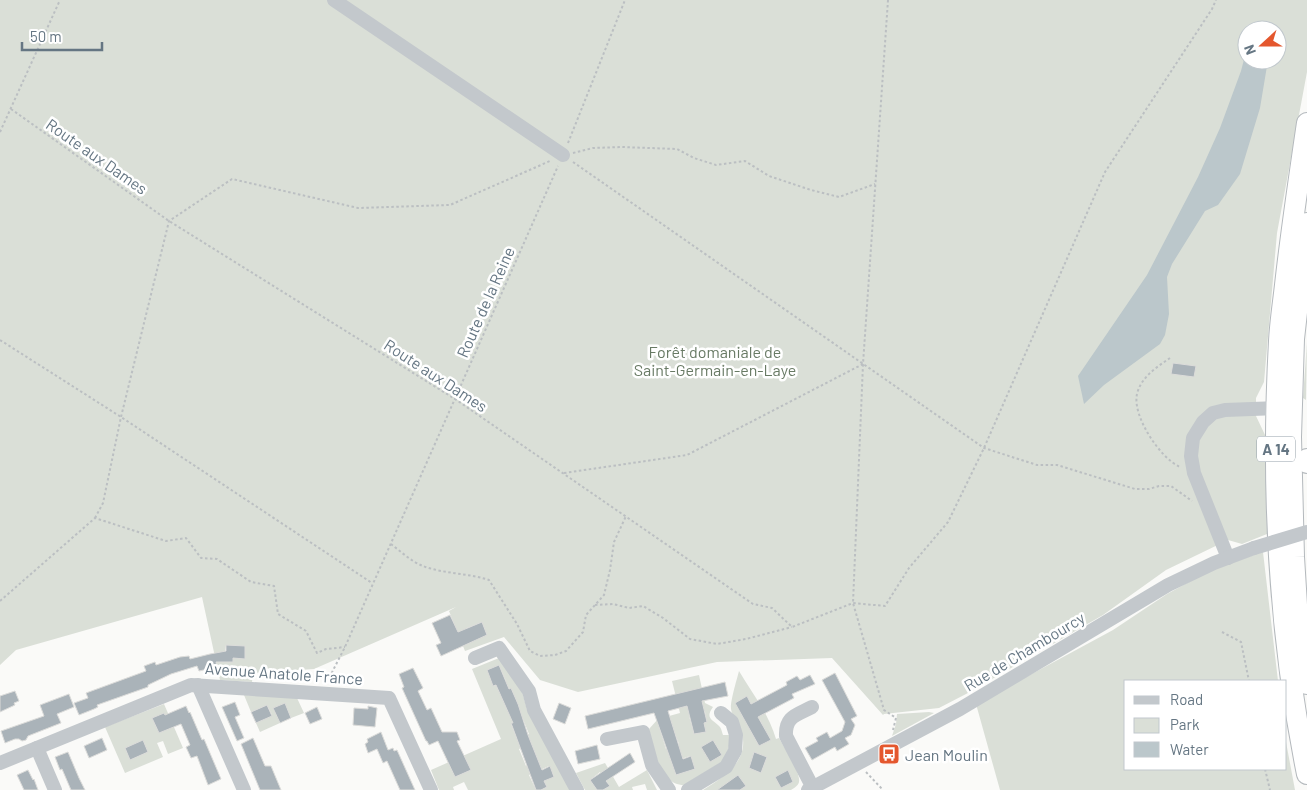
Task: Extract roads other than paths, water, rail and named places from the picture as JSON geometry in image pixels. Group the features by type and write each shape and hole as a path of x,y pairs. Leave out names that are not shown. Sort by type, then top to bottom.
{"highway":[{"name":"A 14","path":"1307,123 1291,225 1280,330 1276,408 1277,519 1282,606 1299,734 1307,774"},
{"name":"A 14","path":"1307,223 1294,340 1291,517 1295,586 1307,684"}],"street":[{"path":"334,0 563,155"},
{"path":"1228,558 1194,473 1191,456 1192,438 1203,422 1213,413 1224,410 1276,408"},
{"name":"Rue de Chambourcy","path":"812,707 791,718 785,727 786,736 812,789 960,709 1168,586 1228,558 1307,532"},
{"path":"476,658 499,648 529,691 534,710 577,790"},
{"name":"Avenue Anatole France","path":"0,763 191,685 198,685 390,698 431,790"},
{"path":"198,685 244,790"},
{"path":"688,790 726,767 735,751 736,735 732,722 721,713"},
{"path":"608,739 643,732 652,765 669,790"},
{"path":"37,748 55,790"}],"water":[{"path":"1266,70 1260,108 1240,174 1218,205 1205,211 1172,264 1167,277 1169,314 1165,335 1160,344 1104,385 1084,404 1078,376 1147,275 1198,177 1220,128 1241,71"}],"place":[{"name":"Jean Moulin","path":"889,754"}],"park label":[{"name":"Forêt domaniale de Saint-Germain-en-Laye","path":"715,360"}]}
